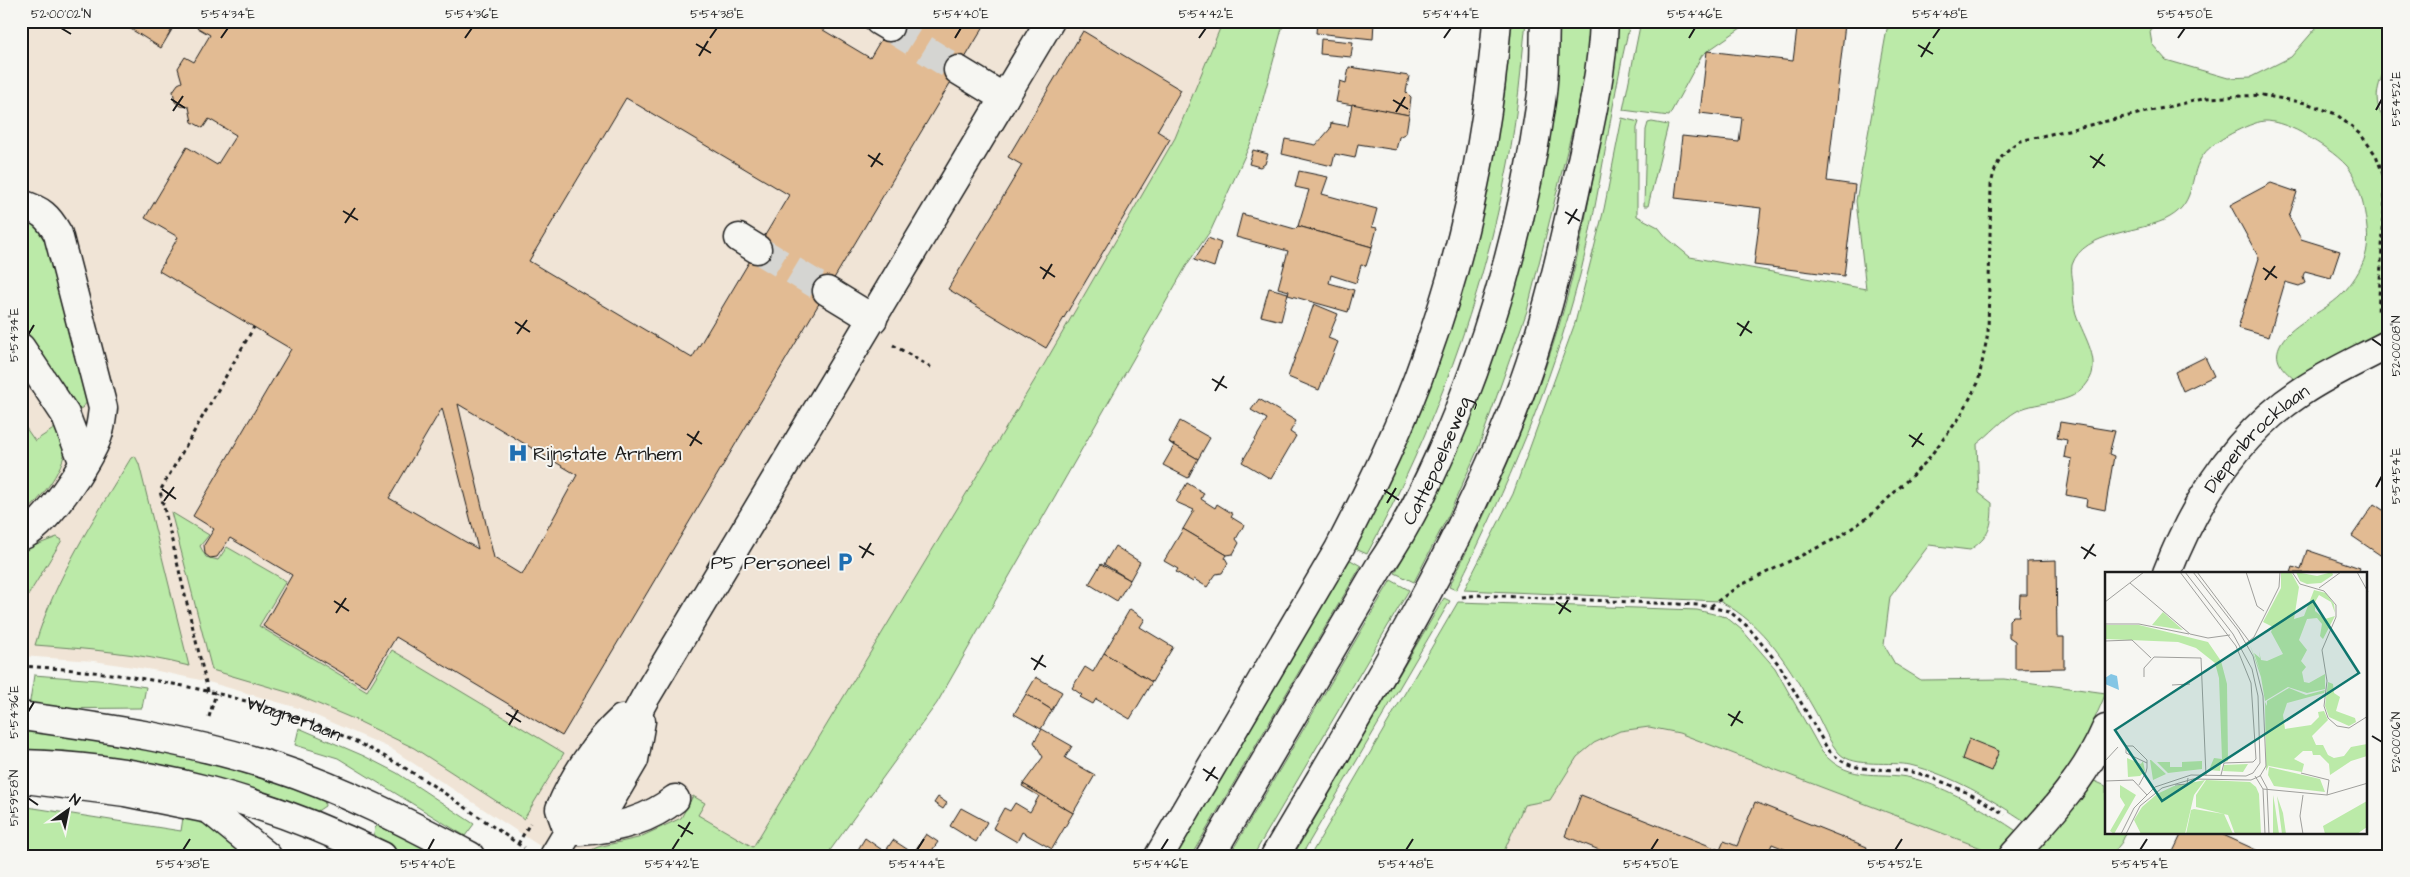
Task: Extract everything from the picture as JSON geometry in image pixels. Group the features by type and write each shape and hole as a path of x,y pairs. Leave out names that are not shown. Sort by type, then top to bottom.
{"street":[{"path":"542,854 568,831 605,771 645,698 879,329 1004,98 1050,21"},
{"path":"1159,856 1338,549 1361,506 1411,394 1446,298 1463,234 1491,91 1497,21"},
{"name":"Cattepoelseweg","path":"1210,856 1373,578 1399,539 1415,509 1451,429 1471,379 1515,239 1541,100 1546,21"},
{"path":"1275,856 1428,592 1480,489 1514,409 1545,312 1568,224 1596,89 1604,21"},
{"path":"958,70 1004,98"},
{"path":"21,204 36,209 50,219 58,234 103,408 98,435 54,509 30,533 21,536"},
{"path":"827,291 879,329"},
{"name":"Diepenbrocklaan","path":"2166,572 2190,520 2220,471 2250,432 2302,390 2386,346"},
{"path":"21,348 65,414 84,461"},
{"path":"21,716 119,729 224,752 274,767 396,816 470,856"},
{"path":"2013,856 2075,786 2092,760 2105,731"},
{"path":"21,764 73,765 151,776 253,803 338,846 382,856"},
{"path":"21,778 125,792 188,803 209,810 267,856"},
{"path":"568,831 602,830 640,819 664,808 676,799"},
{"path":"338,846 361,801"},
{"path":"209,810 253,803"}],"path":[{"path":"1711,606 1737,587 1839,537 1871,516 1924,463 1960,417 1978,383 1988,333 1991,185 1994,171 2006,150 2020,141 2207,98 2262,95 2306,103 2336,114 2360,135 2376,155 2384,176 2386,199 2378,319 2386,346"},
{"path":"208,691 160,491 254,327"},
{"path":"879,329 932,368"},
{"path":"1468,596 1711,606 1729,611 1739,618 1780,666 1827,748 1845,765 1856,768 1906,770 1922,774 1963,792 2003,813"},
{"name":"Wagnerlaan","path":"21,666 121,674 208,691 325,728 382,755 429,782 542,854"},
{"path":"209,718 216,693"}],"shaded area":[{"name":"Rijnstate Arnhem","path":"21,21 1231,21 1150,250 748,856 555,856 390,748 298,708 205,681 153,670 94,661 21,656"},
{"path":"1649,727 1679,733 1997,854 1502,856 1524,805 1550,800 1577,757 1594,743 1620,731"}],"green space":[{"path":"1223,21 1284,21 1252,140 1211,230 1188,263 937,703 826,856 584,856 587,852 598,847 638,838 681,818 693,796 705,803 698,815 753,847 1042,368 1175,138"},
{"path":"1510,21 1526,21 1514,129 1508,164 1484,266 1452,365 1434,413 1391,508 1367,554 1353,548 1492,164 1505,90"},
{"path":"1560,21 1592,21 1586,75 1527,311 1478,449 1449,514 1414,582 1395,573 1419,528 1553,90"},
{"path":"1624,21 1630,21 1630,23 1587,244 1568,317 1526,436 1493,513 1456,590 1449,587 1501,478 1533,403 1559,325 1578,254 1591,191 1617,30"},
{"path":"1641,21 1751,21 1702,55 1669,116 1623,110"},
{"path":"1901,21 2155,21 2150,32 2152,44 2166,60 2228,78 2251,77 2291,57 2322,21 2389,21 2389,56 2378,87 2377,102 2389,129 2389,328 2294,379 2282,367 2278,359 2278,349 2286,336 2330,305 2352,282 2366,255 2368,240 2366,218 2352,173 2347,166 2327,149 2291,128 2268,121 2257,122 2232,133 2204,154 2196,170 2189,195 2179,210 2159,222 2101,239 2088,245 2078,254 2072,265 2074,300 2076,313 2093,358 2092,374 2088,382 2081,390 2065,399 2026,407 2017,411 1977,444 1979,493 1992,503 1990,525 1986,535 1970,550 1929,545 1890,597 1884,645 1895,664 1921,680 2004,679 2105,693 2086,738 2068,770 2026,822 1985,796 1956,781 1926,769 1902,764 1864,763 1840,754 1829,739 1796,679 1775,648 1750,622 1735,610 1719,601 1464,590 1513,494 1575,323 1604,209 1622,118 1639,122 1637,128 1637,216 1658,227 1667,238 1690,257 1866,289 1856,201 1887,29"},
{"path":"1648,123 1668,125 1648,206 1644,206 1646,130"},
{"path":"21,218 36,226 46,239 89,400 82,408 77,409 73,405 21,322"},
{"path":"21,421 35,441 58,426 65,440 65,450 58,471 44,493 21,517"},
{"path":"135,456 139,464 189,666 132,655 35,645 53,596 77,548 131,458"},
{"path":"171,512 209,535 200,546 206,557 218,560 227,547 286,581 259,626 367,691 392,650 564,753 524,819 414,748 356,720 297,695 212,670"},
{"path":"57,537 62,540 21,607 21,551"},
{"path":"1347,558 1361,566 1191,856 1173,856"},
{"path":"1391,580 1409,590 1253,856 1229,856"},
{"path":"1444,598 1450,601 1301,856 1293,856"},
{"path":"1458,602 1697,610 1726,617 1742,630 1775,668 1822,752 1833,762 1844,769 1856,773 1892,775 1919,780 1945,790 1970,803 2018,832 1997,854 1679,733 1649,727 1620,731 1594,743 1577,757 1550,800 1524,805 1502,856 1310,856"},
{"path":"34,675 98,680 146,687 142,708 32,709 29,707"},
{"path":"28,728 242,767 324,797 325,806 316,812 168,767 114,757 26,751"},
{"path":"299,728 364,756 397,773 474,824 465,836 338,758 295,745"},
{"path":"2092,780 2105,786 2105,834 2126,834 2111,856 2030,856"},
{"path":"21,806 181,831 184,811 192,813 208,823 225,836 244,856 21,856"},
{"path":"380,823 447,856 410,856 381,842 374,834 375,828"}],"building":[{"path":"118,21 177,21 161,48"},
{"path":"186,21 808,21 870,58 892,21 987,21 562,736 396,637 366,687 263,626 292,575 230,538 217,557 210,558 205,554 204,545 214,529 193,516 291,349 159,271 178,237 145,218 187,147 217,165 236,135 209,119 203,128 192,122 189,107 181,106 175,102 173,91 182,82 178,68 185,57 194,62 210,35","holes":["626,98 789,195 692,358 529,261","458,404 577,475 522,575 494,558","442,408 478,549 389,498"]},
{"path":"1317,21 1374,21 1373,39 1316,33"},
{"path":"1798,21 1845,24 1827,181 1855,185 1844,276 1754,265 1761,208 1675,198 1682,136 1739,142 1742,118 1700,113 1707,51 1793,61"},
{"path":"1083,31 1181,90 1157,131 1170,139 1046,348 948,289 1022,165 1008,157"},
{"path":"1321,39 1353,42 1351,57 1320,54"},
{"path":"1349,67 1409,76 1406,92 1411,97 1409,115 1336,102 1340,81 1346,83"},
{"path":"1352,104 1409,115 1406,133 1399,137 1396,150 1358,144 1355,158 1335,154 1332,166 1282,154 1285,139 1316,145 1330,129 1331,123 1348,126"},
{"path":"1253,150 1268,154 1265,164 1260,167 1249,164"},
{"path":"1299,171 1328,177 1322,194 1377,209 1372,227 1377,228 1372,247 1298,226 1309,190 1295,187"},
{"path":"2271,183 2297,192 2289,217 2301,239 2340,251 2331,278 2305,271 2303,276 2305,283 2299,286 2285,282 2269,337 2238,328 2259,258 2230,205"},
{"path":"1242,214 1295,229 1298,226 1372,247 1366,266 1361,265 1356,283 1331,275 1329,283 1354,290 1348,312 1288,295 1289,291 1278,288 1288,251 1236,237"},
{"path":"1208,238 1221,243 1214,267 1194,260"},
{"path":"1269,288 1288,293 1281,321 1261,316"},
{"path":"1314,304 1338,314 1328,338 1338,342 1319,390 1288,377"},
{"path":"2205,357 2214,376 2183,391 2175,372"},
{"path":"1259,399 1296,421 1290,432 1296,436 1271,479 1242,462 1267,419 1251,410"},
{"path":"1180,421 1210,438 1198,459 1169,442"},
{"path":"2060,422 2115,431 2109,454 2114,456 2105,510 2086,506 2087,499 2066,495 2072,459 2064,457 2067,440 2057,438"},
{"path":"1169,442 1198,459 1188,478 1163,465 1174,446"},
{"path":"1187,483 1204,493 1201,499 1215,508 1217,504 1233,514 1231,517 1244,525 1236,539 1239,543 1233,554 1227,555 1183,529 1194,510 1176,502"},
{"path":"2374,504 2389,514 2389,561 2352,536"},
{"path":"1183,529 1227,555 1225,558 1228,563 1222,573 1216,574 1207,587 1194,579 1193,582 1176,572 1178,569 1164,561"},
{"path":"1115,546 1140,562 1130,580 1104,564"},
{"path":"2307,550 2360,568 2358,572 2291,572 2293,567 2301,570"},
{"path":"2056,560 2057,637 2064,637 2064,668 2015,669 2015,641 2009,637 2009,620 2013,616 2019,616 2020,595 2027,595 2027,561"},
{"path":"1101,564 1130,580 1117,601 1089,584"},
{"path":"1130,609 1145,619 1140,627 1173,647 1152,682 1104,653"},
{"path":"1104,653 1152,682 1130,719 1096,699 1093,704 1080,697 1082,695 1072,688 1085,667 1093,672"},
{"path":"1036,677 1062,692 1052,710 1026,694"},
{"path":"1026,694 1052,710 1041,729 1014,714"},
{"path":"1042,729 1072,746 1065,758 1095,775 1073,813 1023,784 1043,757 1034,742"},
{"path":"1969,739 1999,751 1991,771 1962,759"},
{"path":"1023,784 1073,813 1052,849 1022,832 1017,842 993,828 1004,808 1010,811 1015,803 1030,812 1039,796 1022,786"},
{"path":"1581,795 1720,850 1724,841 1737,846 1755,802 1867,847 1864,856 1802,856 1772,844 1767,856 1614,856 1565,836"},
{"path":"938,797 947,803 943,809 934,803"},
{"path":"961,808 987,822 976,842 950,826"},
{"path":"926,834 938,842 928,856 916,849"},
{"path":"2182,834 2221,834 2265,854 2171,856"},
{"path":"865,838 885,852 893,840 913,853 911,856 854,856"}],"tunnel":[{"path":"889,27 958,70"},
{"path":"757,249 827,291"}],"place":[{"name":"Rijnstate Arnhem","path":"518,453"},
{"name":"P5 Personeel","path":"845,562"}]}
